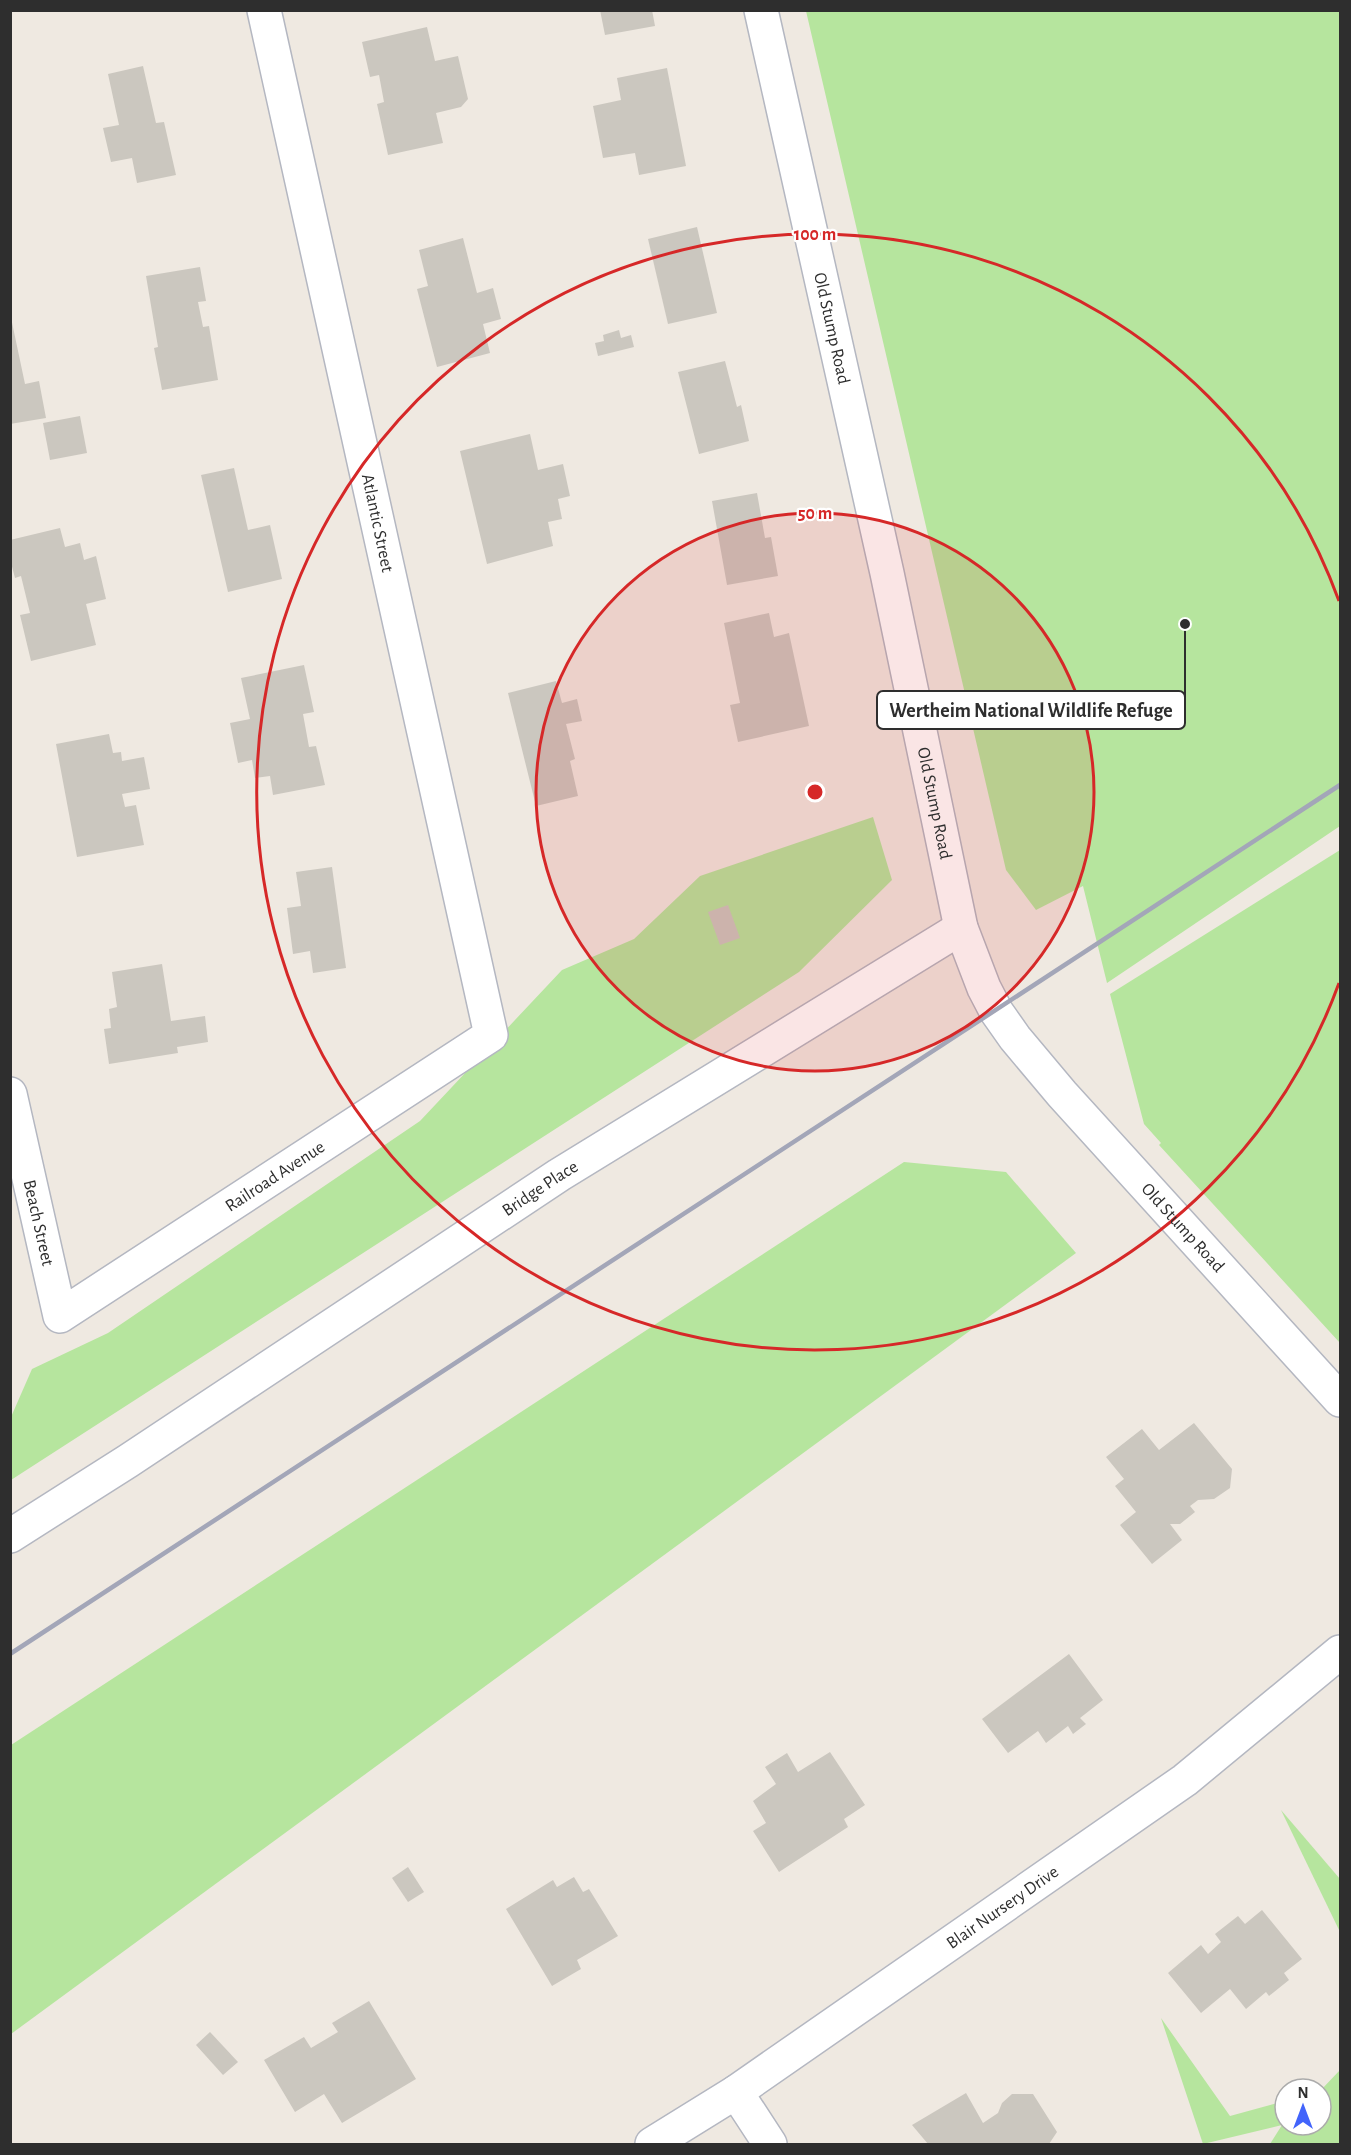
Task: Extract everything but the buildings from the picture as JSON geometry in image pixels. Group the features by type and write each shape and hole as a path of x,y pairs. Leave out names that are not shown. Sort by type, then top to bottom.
{"street":[{"name":"Atlantic Street","path":"264,10 491,1035"},
{"name":"Old Stump Road","path":"761,10 887,573 961,928 980,978 996,1011 1062,1094 1341,1400"},
{"name":"Bridge Place","path":"10,1536 128,1461 559,1175 961,928"},
{"name":"Railroad Avenue","path":"60,1316 491,1035"},
{"name":"Beach Street","path":"10,1094 60,1316"},
{"name":"Blair Nursery Drive","path":"652,2145 736,2092 1185,1780 1341,1652"},
{"path":"736,2092 770,2145"}],"green space":[{"path":"806,11 1340,11 1340,826 1107,983 1083,886 1036,910 1006,870"},
{"path":"873,817 892,880 799,972 11,1480 11,1417 32,1369 108,1333 420,1121 562,970 634,939 700,876"},
{"path":"1340,850 1340,1343 1159,1145 1161,1143 1144,1124 1110,994"},
{"path":"904,1162 1006,1172 1076,1253 11,2034 11,1745"},
{"path":"1281,1810 1340,1879 1340,1932"},
{"path":"1161,2018 1230,2116 1273,2104 1273,2127 1203,2144"},
{"path":"1340,2070 1340,2144 1270,2144 1274,2137 1333,2137 1333,2077"}],"railway":[{"path":"10,1654 1340,785"}],"place":[{"name":"Wertheim National Wildlife Refuge","path":"1185,624"}]}
